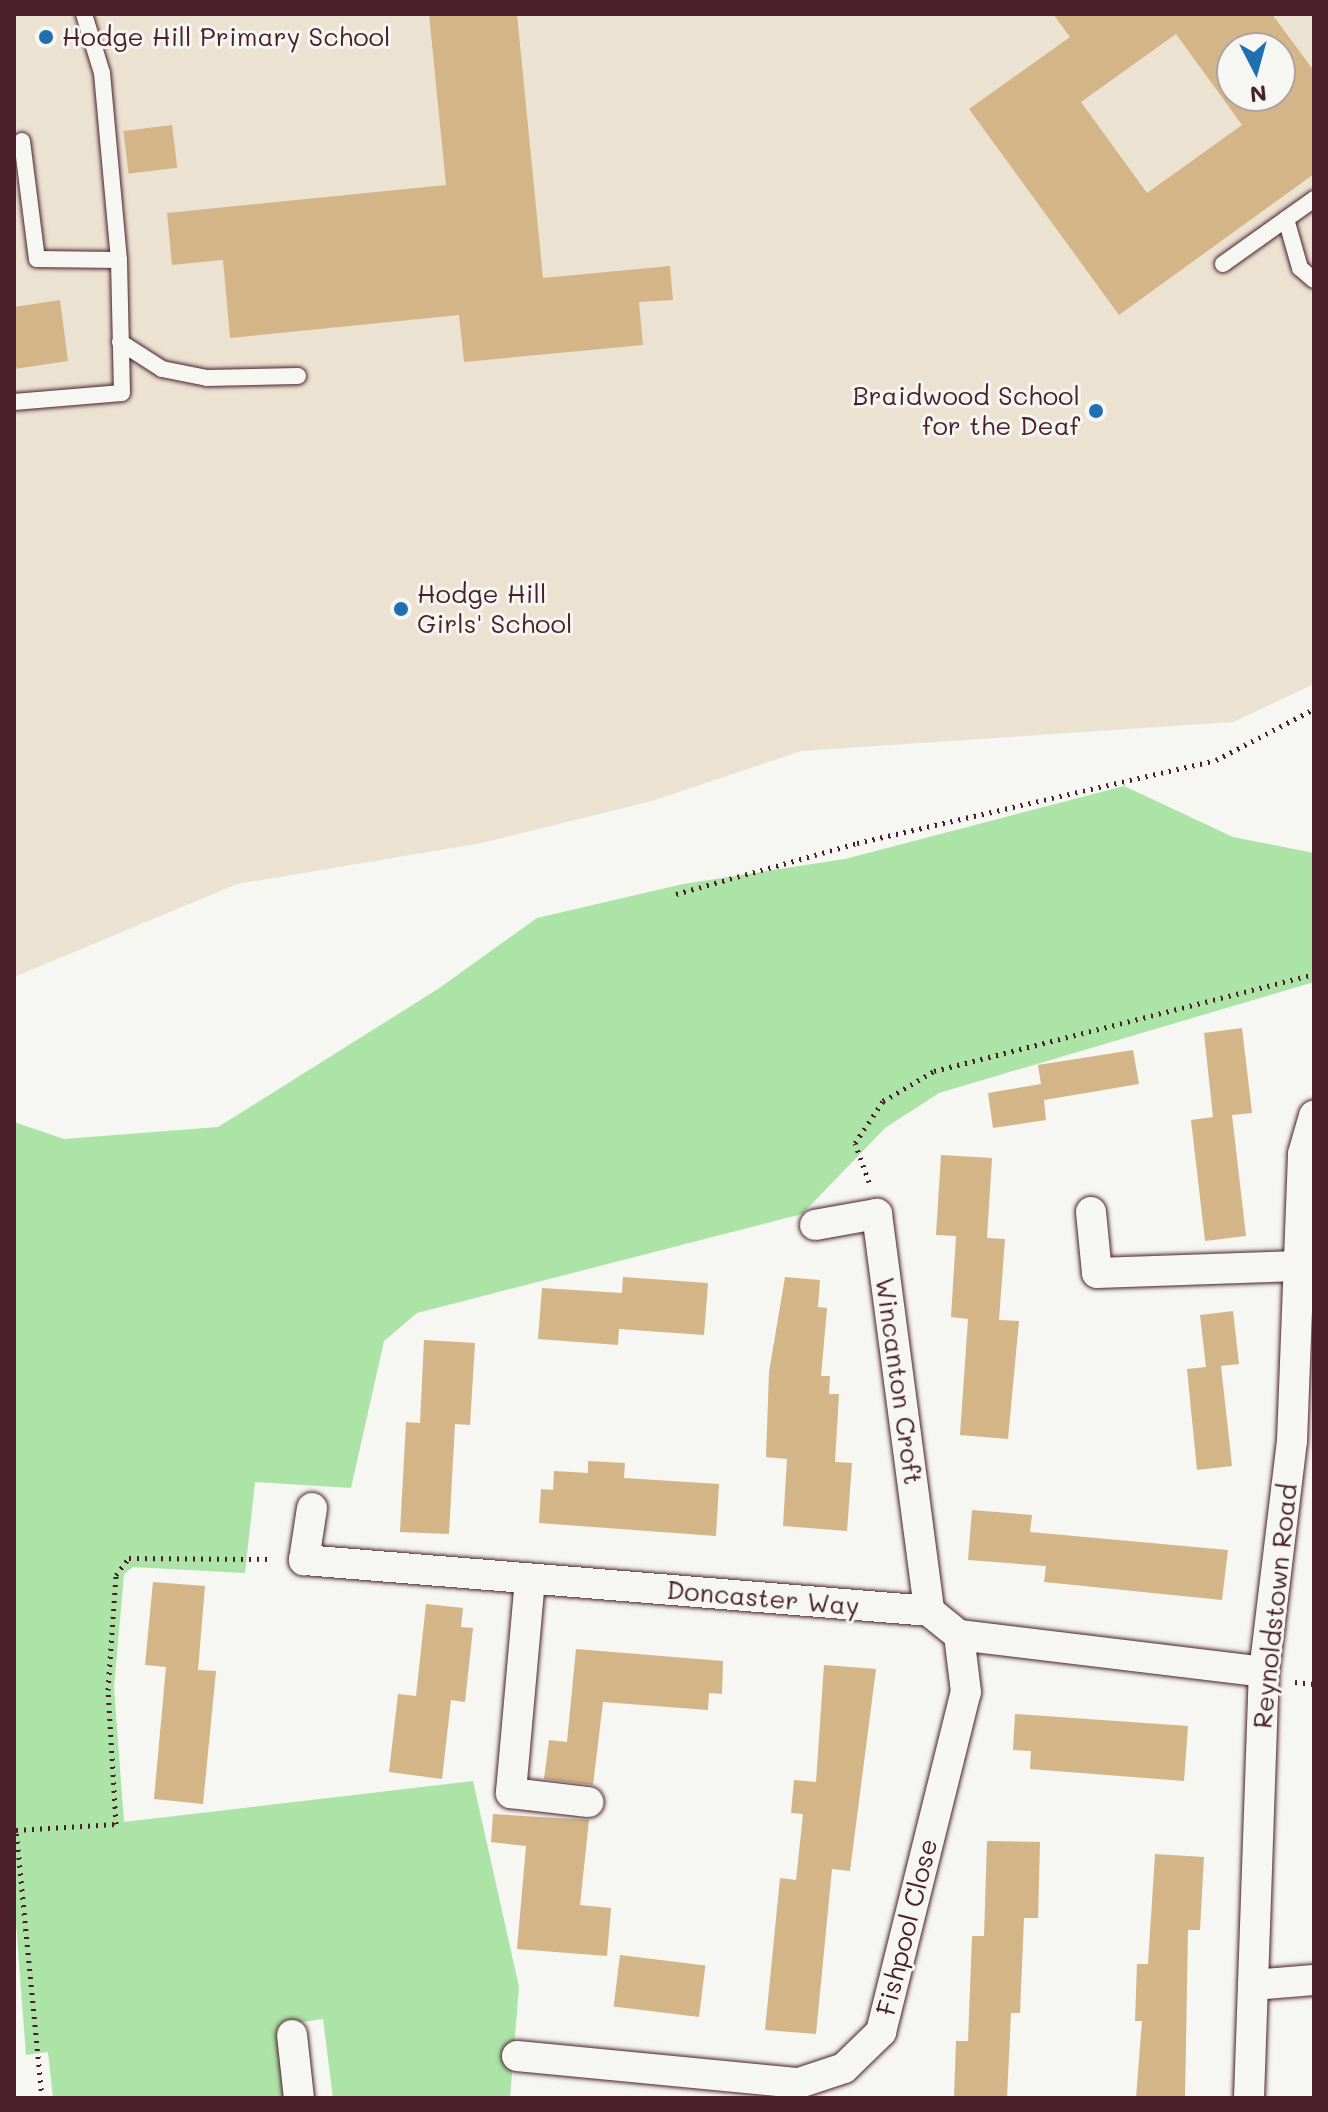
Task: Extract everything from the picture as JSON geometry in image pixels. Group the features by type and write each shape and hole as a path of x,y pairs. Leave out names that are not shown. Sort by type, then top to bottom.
{"street":[{"name":"Reynoldstown Road","path":"1249,2098 1264,1672 1303,1440 1298,1266 1303,1154 1314,1116"},
{"path":"1091,1212 1097,1273 1298,1266"},
{"path":"815,1225 877,1214"},
{"name":"Wincanton Croft","path":"877,1214 929,1611"},
{"path":"304,1560 312,1508"},
{"name":"Doncaster Way","path":"304,1560 929,1611"},
{"path":"530,1579 511,1793 588,1802"},
{"path":"929,1611 959,1635 1264,1672"},
{"name":"Fishpool Close","path":"517,2056 799,2083 844,2068 881,2032 966,1692 959,1635"},
{"path":"1253,1985 1314,1980"},
{"path":"292,2035 299,2098"}],"lane":[{"path":"14,402 122,393 119,260 102,73 84,14"},
{"path":"22,141 37,259 119,260"},
{"path":"1223,264 1314,199"},
{"path":"1286,219 1300,268 1314,280"},
{"path":"120,342 162,369 207,378 298,376"}],"path":[{"path":"676,894 857,843 1216,760 1314,709"},
{"path":"877,1214 855,1143 883,1101 934,1071 1314,974"},
{"path":"42,2098 15,1830 116,1824 108,1690 116,1575 129,1558 304,1560"}],"shaded area":[{"name":"Hodge Hill Girls' School","path":"14,14 1314,14 1314,684 1233,722 801,751 652,801 482,843 237,884 14,977"}],"green space":[{"path":"1124,786 1233,837 1314,853 1314,982 939,1093 885,1128 802,1214 417,1313 384,1341 351,1488 255,1482 245,1573 133,1567 124,1574 114,1687 124,1822 473,1781 519,1987 510,2098 333,2098 323,2019 282,2025 284,2098 53,2098 48,2052 26,2055 14,1897 14,1122 64,1139 218,1127 438,989 537,918 683,884 845,859"}],"building":[{"path":"429,14 517,14 543,278 670,266 673,300 639,302 643,345 464,362 459,315 230,338 223,260 172,265 167,213 446,185"},
{"path":"1053,14 1272,14 1285,32 1216,32 1216,89 1176,34 1081,102 1147,193 1242,125 1233,112 1296,112 1296,47 1314,71 1314,174 1119,315 969,109 1070,37"},
{"path":"172,125 177,168 129,174 123,131"},
{"path":"60,300 68,361 14,369 14,307"},
{"path":"1242,1028 1252,1113 1232,1115 1246,1236 1205,1241 1191,1120 1213,1117 1204,1033"},
{"path":"1133,1050 1139,1084 1044,1100 1046,1120 993,1128 988,1093 1041,1084 1038,1065"},
{"path":"941,1155 992,1158 987,1238 1005,1239 999,1320 1019,1321 1008,1439 960,1435 968,1319 951,1317 956,1236 936,1235"},
{"path":"623,1277 708,1283 704,1335 619,1329 618,1345 538,1339 542,1288 622,1293"},
{"path":"785,1277 820,1280 818,1307 827,1308 821,1376 830,1376 829,1394 839,1394 835,1462 852,1463 847,1531 783,1526 787,1459 766,1457 769,1372"},
{"path":"1233,1311 1239,1364 1221,1366 1232,1466 1197,1470 1187,1369 1206,1367 1200,1315"},
{"path":"424,1340 475,1343 470,1425 455,1424 449,1534 400,1532 406,1422 420,1423"},
{"path":"588,1461 625,1463 624,1478 719,1484 716,1536 539,1523 541,1489 553,1490 554,1471 588,1473"},
{"path":"972,1510 1032,1515 1030,1532 1228,1550 1222,1600 1044,1582 1046,1566 968,1560"},
{"path":"153,1582 205,1586 198,1670 216,1671 203,1804 154,1799 166,1667 145,1665"},
{"path":"426,1604 463,1608 461,1627 473,1628 465,1702 451,1700 442,1779 389,1772 398,1694 416,1696"},
{"path":"576,1649 723,1661 722,1694 709,1693 708,1710 603,1702 593,1785 544,1779 549,1740 567,1742"},
{"path":"824,1665 876,1669 850,1871 832,1869 816,2034 765,2030 780,1878 796,1880 803,1814 791,1813 794,1780 816,1782"},
{"path":"1015,1714 1188,1726 1184,1781 1030,1769 1031,1751 1013,1750"},
{"path":"493,1814 589,1820 580,1905 611,1908 607,1956 517,1949 526,1846 491,1842"},
{"path":"987,1841 1040,1842 1038,1918 1024,1918 1020,2013 1011,2013 1007,2098 954,2098 956,2041 968,2041 972,1936 984,1936"},
{"path":"1155,1854 1204,1857 1200,1930 1188,1930 1185,2098 1136,2098 1142,2021 1135,2021 1137,1964 1148,1964"},
{"path":"620,1955 705,1965 699,2017 614,2007"}],"place":[{"name":"Hodge Hill Primary School","path":"46,37"},
{"name":"Braidwood School for the Deaf","path":"1096,411"},
{"name":"Hodge Hill Girls' School","path":"401,609"}]}
